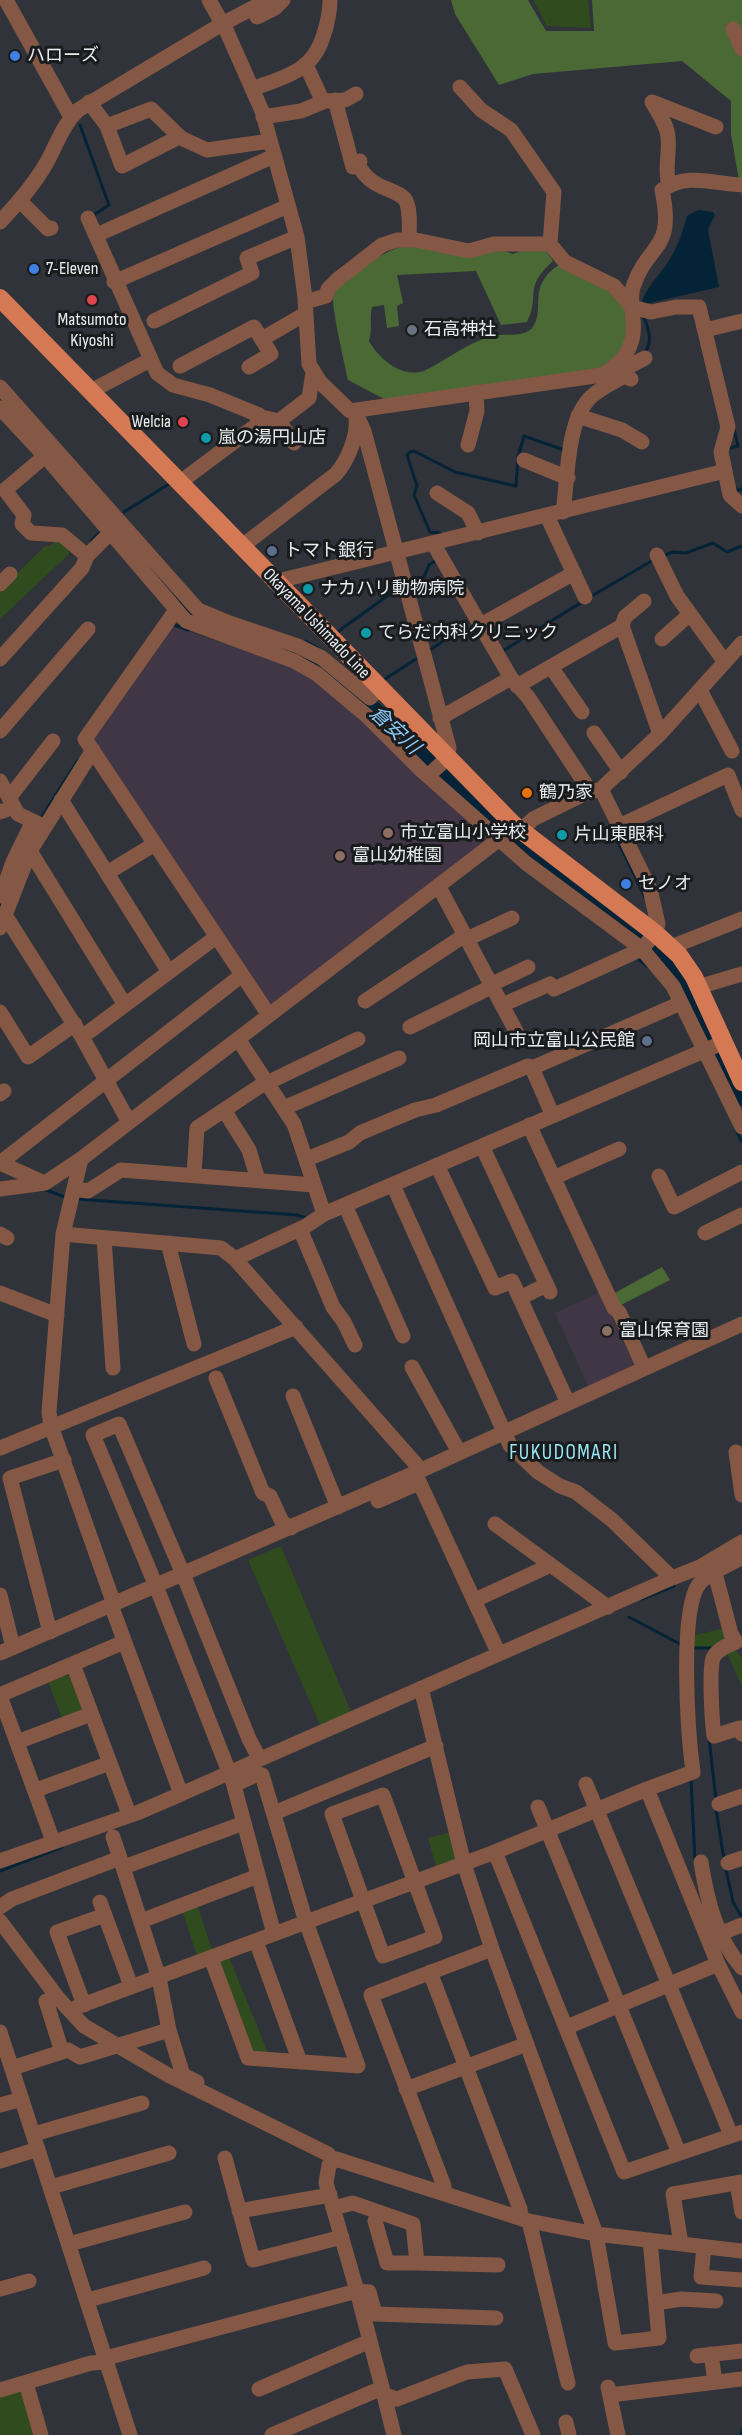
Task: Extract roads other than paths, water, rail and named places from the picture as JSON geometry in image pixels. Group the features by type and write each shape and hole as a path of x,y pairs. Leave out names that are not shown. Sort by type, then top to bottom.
{"main road":[{"name":"Okayama Ushimado Line","path":"0,298 380,689 437,767 517,828 643,946 671,947 685,962 698,987 716,1049 742,1082"}],"street":[{"path":"209,0 225,28 263,117 297,237 305,308 306,352 313,373 345,407 356,411 394,403 602,375 620,363 631,346 634,330 632,307 636,282 664,237 667,221 662,190 686,179 742,185"},
{"path":"0,222 20,201 48,160 65,123 89,102 225,28 268,0"},
{"path":"225,28 276,8 283,0"},
{"path":"252,89 302,69 318,53 327,26 330,0"},
{"path":"3,1 71,117"},
{"path":"733,29 742,49"},
{"path":"306,65 329,101 353,167 361,161 369,182 402,196 406,201 409,240"},
{"path":"460,87 481,110 511,130 554,192 550,244 565,262 614,286 632,307 651,312 676,307 699,307 728,427 721,452 730,495 742,506"},
{"path":"263,117 301,111 329,101 345,100 356,94"},
{"path":"89,102 107,126 122,165 179,137"},
{"path":"669,185 666,175 668,138 666,126 652,102 716,127"},
{"path":"107,126 151,110 179,137 195,147 207,150 272,148"},
{"path":"101,233 272,148"},
{"path":"20,201 48,229 51,228"},
{"path":"116,281 288,206"},
{"path":"88,218 156,373 173,385 231,402 259,415 260,419"},
{"path":"154,321 252,273 247,258 297,237"},
{"path":"262,339 326,296 328,289 337,280 382,245 397,240 409,240 469,251 494,244 550,244"},
{"path":"705,330 742,321"},
{"path":"180,366 254,327 271,354 249,367"},
{"path":"620,363 628,367 645,358"},
{"path":"91,391 150,360"},
{"path":"279,421 309,398 313,373"},
{"path":"563,512 570,444 578,417 592,396 624,376 632,380"},
{"path":"0,387 198,610 314,654 370,698 380,689"},
{"path":"468,445 477,411 476,392"},
{"path":"0,408 45,456 176,610 196,626 294,661 318,674 367,716 421,770 437,767 448,748 394,552 364,431 356,411"},
{"path":"241,547 336,474 347,458 354,436 356,411"},
{"path":"578,417 622,430 642,442"},
{"path":"179,483 260,419 279,421 294,443"},
{"path":"45,456 5,490 23,518 22,524 32,533 62,535 87,556"},
{"path":"524,460 568,478"},
{"path":"274,582 394,552 437,553 478,533 725,471"},
{"path":"436,493 468,513 478,533"},
{"path":"547,516 585,597"},
{"path":"0,659 82,568 87,556 111,532"},
{"path":"437,553 517,683 619,826 650,889 657,924 643,946 554,989 550,984 502,1005"},
{"path":"658,557 677,596 725,662"},
{"path":"486,622 574,573"},
{"path":"644,601 625,617 622,626 660,734"},
{"path":"176,610 85,739 153,845 269,1015"},
{"path":"662,639 690,614"},
{"path":"440,718 551,667 622,626"},
{"path":"0,731 88,629"},
{"path":"0,1189 45,1183 81,1159 500,840 532,819 594,790 621,772 660,734 742,643"},
{"path":"551,667 582,712"},
{"path":"700,690 732,751"},
{"path":"594,733 621,772"},
{"path":"4,805 53,741"},
{"path":"90,746 61,800 35,825 13,862 3,904 78,1030 129,1122"},
{"path":"437,767 500,840 526,863 643,946 716,1049 742,1127"},
{"path":"619,826 728,775 742,810"},
{"path":"0,781 4,805 17,823 35,825"},
{"path":"61,800 169,972"},
{"path":"3,904 30,850 35,825"},
{"path":"107,873 153,845"},
{"path":"30,850 124,1005"},
{"path":"439,887 518,1035"},
{"path":"364,1001 466,937 512,918"},
{"path":"671,947 742,919"},
{"path":"0,1012 28,1057 124,1005 216,937"},
{"path":"410,1027 528,967"},
{"path":"698,987 742,974"},
{"path":"45,1183 0,1163 242,975"},
{"path":"310,1158 415,1110 436,1105 528,1066 532,1068 674,1006"},
{"path":"238,1039 287,1106 310,1158 314,1185 312,1222 333,1307 355,1346"},
{"path":"194,1175 197,1128 270,1082 358,1039"},
{"path":"235,1259 312,1222 483,1149 529,1125 716,1049"},
{"path":"287,1106 399,1058"},
{"path":"532,1068 553,1116"},
{"path":"224,1110 249,1150 258,1180"},
{"path":"529,1125 644,1368"},
{"path":"483,1149 548,1289 520,1298"},
{"path":"553,1178 619,1149"},
{"path":"81,1159 63,1234 49,1412 51,1426 124,1642 181,1794"},
{"path":"439,1169 495,1288 512,1281 568,1403"},
{"path":"72,1195 88,1191 121,1170 314,1185"},
{"path":"659,1176 674,1206 742,1172"},
{"path":"394,1188 505,1436 518,1454 538,1472 560,1486 576,1492 678,1576 698,1586"},
{"path":"346,1209 403,1336"},
{"path":"705,1233 742,1215"},
{"path":"63,1234 221,1248 235,1259 296,1326 418,1477 499,1654"},
{"path":"104,1238 112,1368"},
{"path":"168,1243 194,1344"},
{"path":"0,1293 57,1315"},
{"path":"378,1501 459,1452 505,1436 568,1403 742,1324"},
{"path":"0,1448 296,1326"},
{"path":"412,1367 459,1452"},
{"path":"216,1378 263,1493 270,1496 282,1522 291,1527"},
{"path":"293,1396 338,1507"},
{"path":"260,1758 249,1739 185,1578 119,1424 93,1436 158,1590 232,1779 273,1934"},
{"path":"736,1452 742,1494"},
{"path":"50,1632 10,1478 64,1461"},
{"path":"0,1595 7,1650 158,1590 338,1507 418,1477"},
{"path":"495,1524 608,1607"},
{"path":"232,1779 260,1758 422,1693 499,1654 678,1576 742,1542"},
{"path":"131,1986 102,1909 57,1932 81,2006 464,1864 690,1773 687,1622 689,1606 698,1586 742,1557"},
{"path":"475,1600 551,1564"},
{"path":"715,1573 732,1634 740,1643 718,1651 712,1661 712,1725 714,1736 740,1728 742,1734"},
{"path":"53,1841 0,1696 124,1642"},
{"path":"73,1664 129,1814"},
{"path":"422,1693 464,1864 492,1949 596,2234 615,2343 659,2338 650,2240"},
{"path":"17,1742 91,1714"},
{"path":"274,1813 436,1746"},
{"path":"36,1790 110,1763"},
{"path":"1,1858 181,1794 232,1779 262,1775 306,1922 358,2067 248,2058 211,1958"},
{"path":"495,1852 624,2172 736,2134 668,1985 586,1784"},
{"path":"648,1790 715,1936 742,1968"},
{"path":"383,1795 435,1937 383,1956 363,1900 332,1814 383,1795"},
{"path":"719,1804 742,1796"},
{"path":"538,1807 679,2154"},
{"path":"0,1907 12,1899 244,1822"},
{"path":"113,1837 159,1978 169,2030 183,2075 280,2123 334,2146 326,2183 357,2291 392,2434"},
{"path":"701,1862 718,1964 737,1981 742,2012"},
{"path":"141,1921 258,1876"},
{"path":"715,1936 742,1925"},
{"path":"4,1926 58,1998 84,2026 116,2047 238,2112 339,2159 523,2216 596,2234 650,2240 680,2240 704,2247 742,2251"},
{"path":"256,1941 300,2062"},
{"path":"444,2190 371,1995 492,1949"},
{"path":"567,2027 718,1964"},
{"path":"430,1972 523,2216 568,2383"},
{"path":"58,1998 46,2001 62,2052"},
{"path":"12,2068 68,2050 80,2057 169,2030"},
{"path":"0,2032 12,2068 13,2101 51,2187 104,2361 130,2435"},
{"path":"406,2089 526,2044"},
{"path":"0,2161 142,2103"},
{"path":"51,2187 169,2153"},
{"path":"225,2158 253,2260 342,2237"},
{"path":"680,2240 674,2194 740,2183 742,2212"},
{"path":"239,2211 332,2202 353,2203 413,2224 417,2263"},
{"path":"69,2244 185,2212"},
{"path":"378,2212 375,2221 387,2264 498,2265"},
{"path":"704,2247 701,2277 742,2280"},
{"path":"87,2300 204,2268"},
{"path":"0,2289 29,2281"},
{"path":"0,2390 357,2291 369,2292 375,2314 496,2318"},
{"path":"656,2303 681,2299 716,2301"},
{"path":"259,2389 370,2341"},
{"path":"715,2382 704,2355 742,2351"},
{"path":"272,2435 383,2392 397,2399 467,2372 505,2369 533,2435"},
{"path":"618,2435 609,2391 742,2379"},
{"path":"26,2383 41,2435"}],"water":[{"path":"698,210 713,212 715,215 708,230 719,287 641,305 648,289 673,253 687,216"}],"waterway":[{"path":"80,125 109,205 92,216"},
{"path":"643,315 649,339 644,353"},
{"path":"727,449 738,446 734,429"},
{"path":"440,536 440,533 430,532 414,495 417,486 407,455 410,452 414,451 455,472 516,486 518,457 524,436 564,450"},
{"path":"124,512 169,484"},
{"path":"736,488 737,491 742,489"},
{"path":"92,540 102,530"},
{"path":"663,556 673,552 686,553 713,543 727,552 742,546"},
{"path":"409,581 424,577 429,565 438,559"},
{"path":"590,597 655,559"},
{"name":"倉安川","path":"165,584 190,613 213,624"},
{"path":"336,633 401,586"},
{"path":"501,652 582,602"},
{"path":"172,624 188,630"},
{"path":"427,652 458,631 477,629"},
{"path":"305,641 318,648"},
{"name":"倉安川","path":"294,652 319,665 375,713 499,831 660,952 680,977 735,1098"},
{"path":"382,681 419,657"},
{"path":"41,818 78,760"},
{"path":"611,827 645,897"},
{"path":"0,907 3,900"},
{"path":"637,958 648,967"},
{"path":"737,1132 742,1142"},
{"path":"43,1189 68,1198"},
{"path":"77,1199 297,1215 306,1218"},
{"path":"642,1599 674,1586"},
{"path":"629,1617 682,1645"},
{"path":"691,1648 711,1648"},
{"path":"709,1738 716,1800"},
{"path":"691,1779 695,1862"},
{"path":"716,1809 724,1859"},
{"path":"0,1871 62,1847"},
{"path":"726,1869 733,1902 742,1917"},
{"path":"741,2435 742,2430"}],"place":[{"name":"ハローズ","path":"15,56"},
{"name":"7-Eleven","path":"34,269"},
{"name":"Matsumoto Kiyoshi","path":"92,300"},
{"name":"石高神社","path":"412,330"},
{"name":"Welcia","path":"183,422"},
{"name":"嵐の湯円山店","path":"206,438"},
{"name":"トマト銀行","path":"272,551"},
{"name":"ナカハリ動物病院","path":"308,589"},
{"name":"てらだ内科クリニック","path":"366,633"},
{"name":"鶴乃家","path":"527,793"},
{"name":"市立富山小学校","path":"388,833"},
{"name":"片山東眼科","path":"562,835"},
{"name":"富山幼稚園","path":"340,856"},
{"name":"セノオ","path":"626,884"},
{"name":"岡山市立富山公民館","path":"647,1041"},
{"name":"富山保育園","path":"607,1331"}],"district":[{"name":"FUKUDOMARI","path":"564,1454"}]}
